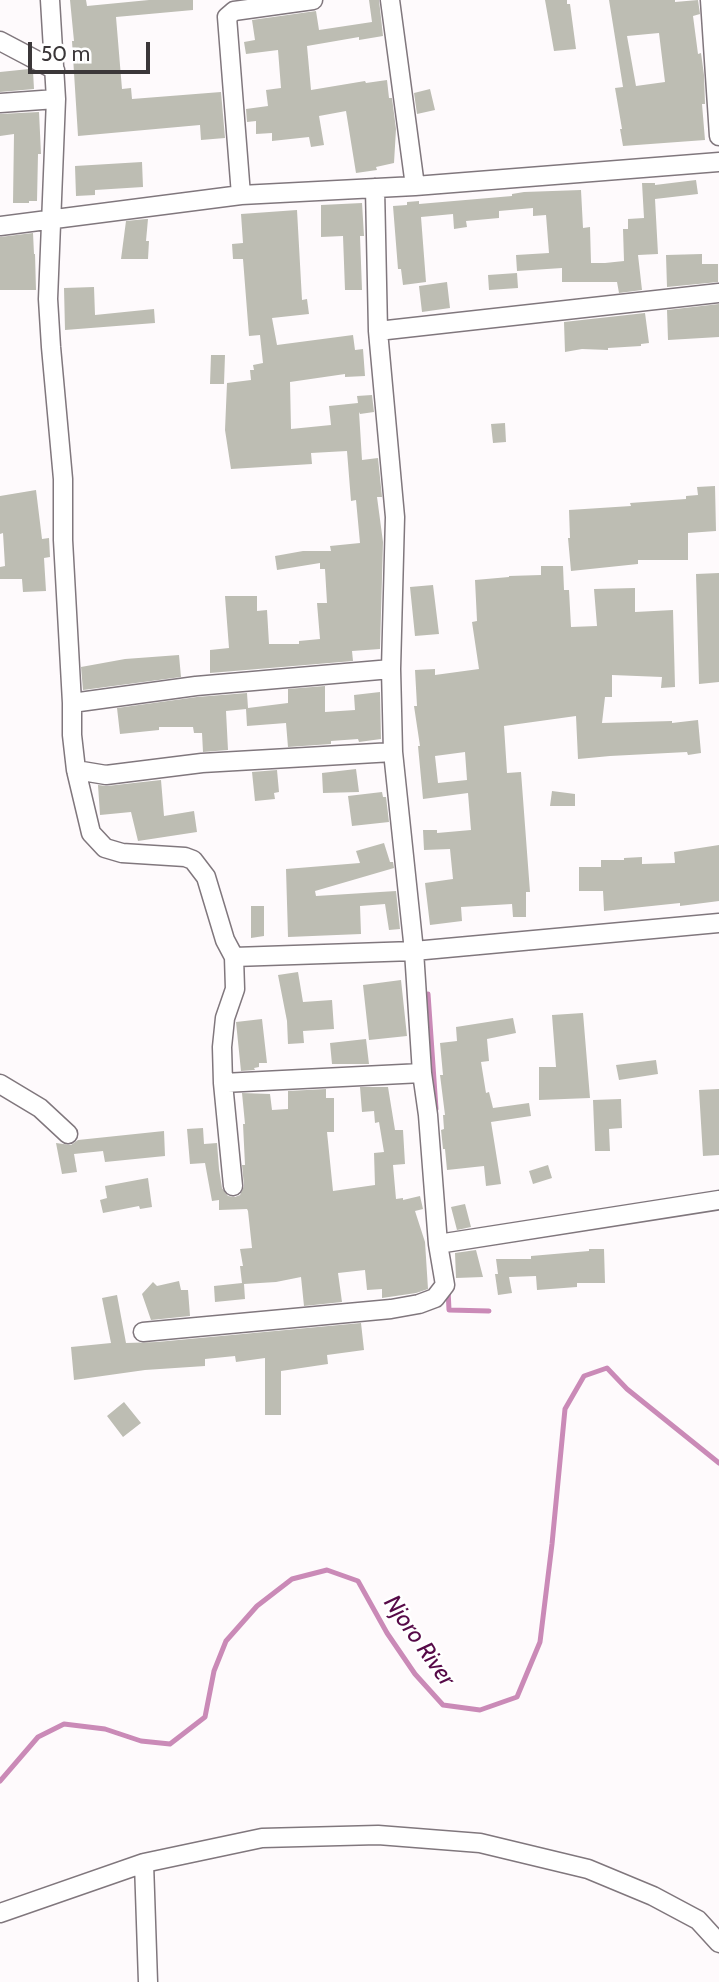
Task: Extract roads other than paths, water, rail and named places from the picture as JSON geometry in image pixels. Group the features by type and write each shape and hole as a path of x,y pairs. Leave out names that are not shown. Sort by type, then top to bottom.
{"street":[{"path":"50,0 56,99 48,299 63,479 63,540 76,770 90,833 105,848 122,853 185,857 193,860 206,877 225,940 234,957 235,989 225,1018 222,1047 233,1186"},
{"path":"241,195 227,17 233,11 313,0"},
{"path":"390,0 415,186"},
{"path":"710,0 719,135"},
{"path":"0,41 55,70"},
{"path":"0,103 56,99"},
{"path":"0,226 241,195 415,186 719,162"},
{"path":"143,1332 391,1309 435,1298 444,1284 438,1244 414,951 393,752 391,669 395,517 378,331 375,188"},
{"path":"378,331 719,293"},
{"path":"72,703 196,687 391,669"},
{"path":"76,770 106,775 202,763 393,752"},
{"path":"234,957 414,951 719,923"},
{"path":"223,1083 422,1073"},
{"path":"0,1084 40,1108 68,1134"},
{"path":"438,1244 719,1200"},
{"path":"0,1913 144,1863 262,1838 378,1835 480,1843 588,1869 653,1896 698,1920 719,1943"},
{"path":"144,1863 148,1982"}],"waterway":[{"path":"428,994 436,1109"},
{"path":"448,1289 449,1310 489,1311"},
{"name":"Njoro River","path":"0,1781 38,1737 64,1724 105,1729 141,1741 170,1744 205,1717 214,1671 226,1641 257,1606 292,1579 327,1570 358,1581 387,1633 415,1674 443,1705 480,1710 517,1697 540,1642 565,1409 584,1376 607,1368 627,1389 719,1463"}]}
